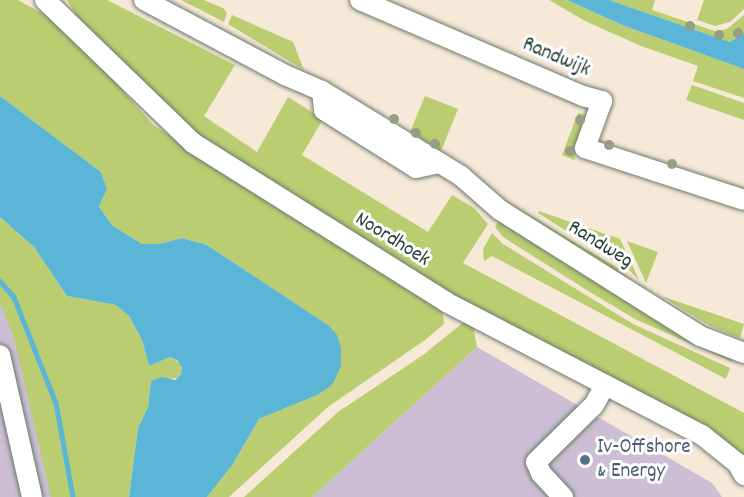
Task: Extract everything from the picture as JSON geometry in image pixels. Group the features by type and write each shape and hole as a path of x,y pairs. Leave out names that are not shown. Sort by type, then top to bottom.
{"street":[{"name":"Noordhoek","path":"45,0 193,143 446,302 702,435 737,463 744,475"},
{"name":"Randweg","path":"144,0 285,75 321,91 324,110 416,168 439,163 461,176 500,210 700,336 744,353"},
{"name":"Randwijk","path":"360,0 583,96 602,100 585,148 744,200"},
{"path":"0,355 32,497"},
{"path":"562,497 541,473 536,462 594,405 605,385"}],"shaded area":[{"path":"0,292 18,335 53,497 0,497"},
{"path":"477,347 712,483 722,497 312,497"}],"green space":[{"path":"0,0 18,0 45,15 95,59 153,125 442,307 444,324 425,340 328,407 229,497 207,497 233,464 259,419 317,395 328,325 207,245 182,238 159,244 142,244 113,226 99,207 107,189 101,172 0,96"},
{"path":"67,0 107,0 235,65 204,116 257,152 288,97 323,119 302,155 428,232 452,195 474,208 488,224 463,263 744,413 744,465 391,265 239,171 162,108 86,32"},
{"path":"181,0 204,0 223,8 227,13 224,22"},
{"path":"549,0 567,0 622,25 744,69 744,98 693,81 698,66 641,46 585,21"},
{"path":"609,0 655,0 652,10 715,31 727,29 744,15 744,33 730,42"},
{"path":"704,0 744,0 744,9 730,22 715,26 697,20"},
{"path":"232,15 293,42 304,70 228,24"},
{"path":"692,85 744,103 744,120 686,100"},
{"path":"425,96 458,109 441,151 410,132"},
{"path":"578,113 590,116 574,160 562,155"},
{"path":"486,189 618,268 644,293"},
{"path":"539,211 620,239 639,280 630,271 538,213"},
{"path":"0,217 34,247 67,296 116,305 129,316 142,340 149,366 170,357 181,364 182,372 177,378 151,381 148,407 138,428 129,497 51,497 14,338 0,303"},
{"path":"500,218 733,357 732,362 635,319 593,294 503,237 495,227"},
{"path":"492,233 503,244 633,324 730,368 726,379 492,256 484,261 483,249"},
{"path":"627,241 658,252 646,283"},
{"path":"661,296 744,324 740,338 710,326"},
{"path":"465,321 473,325 477,347 312,497 244,497 338,412 423,355"}],"water":[{"path":"567,0 609,0 730,42 744,33 744,69 622,25"},
{"path":"0,96 101,172 107,189 99,207 113,226 142,244 159,244 182,238 207,245 328,325 337,335 341,348 341,366 332,385 317,395 259,419 233,464 207,497 129,497 138,428 148,407 151,381 162,377 175,380 181,374 182,368 178,361 170,357 149,366 142,340 129,316 116,305 67,296 34,247 0,217"}],"waterway":[{"path":"0,281 14,297 56,403 73,497"}],"place":[{"name":"Iv-Offshore & Energy","path":"585,460"}]}
